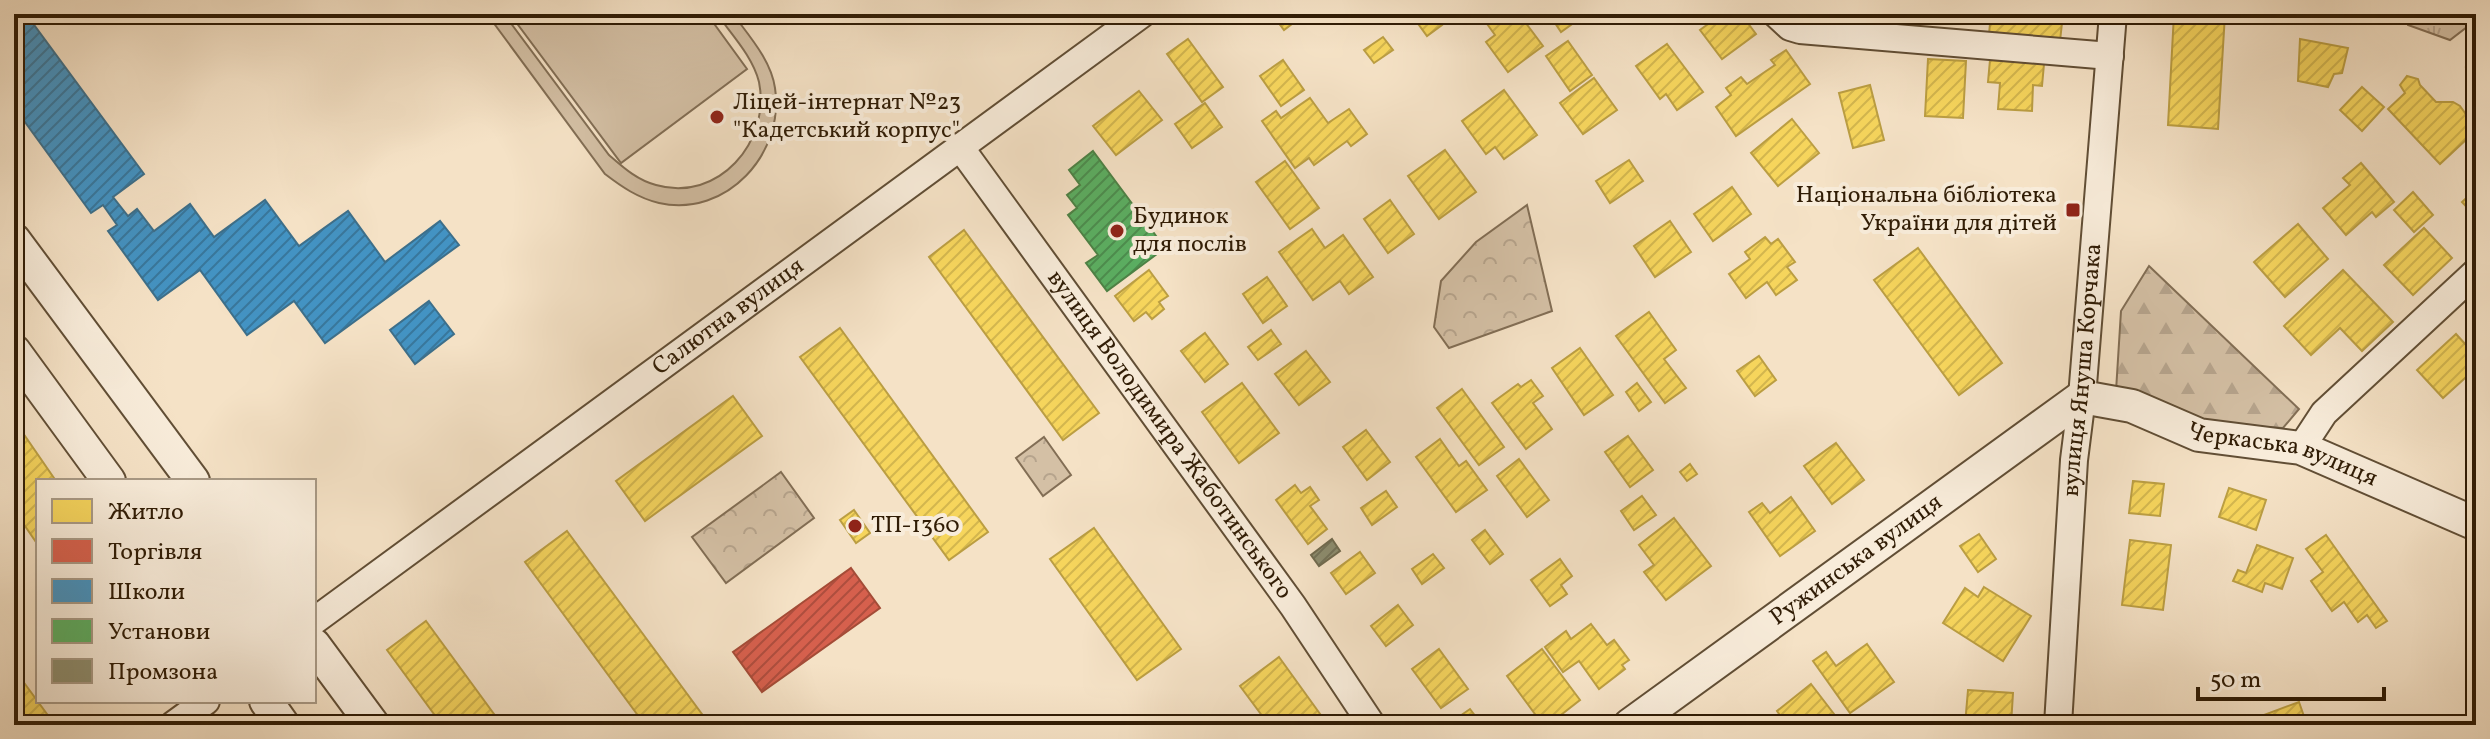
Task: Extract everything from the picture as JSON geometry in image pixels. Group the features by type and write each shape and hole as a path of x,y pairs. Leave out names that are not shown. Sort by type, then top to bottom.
{"street":[{"name":"Салютна вулиця","path":"316,620 1142,14"},
{"path":"1776,14 1790,27 1800,30 2110,56"},
{"name":"вулиця Януша Корчака","path":"2058,725 2074,460 2082,397 2113,14"},
{"name":"вулиця Володимира Жаботинського","path":"960,147 1293,606 1372,725"},
{"path":"14,240 192,479"},
{"path":"2301,448 2324,413 2476,272"},
{"path":"14,351 108,479"},
{"name":"Черкаська вулиця","path":"2082,397 2132,406 2199,435 2301,448 2474,519"},
{"name":"Ружинська вулиця","path":"1630,725 2082,397"},
{"path":"316,648 373,725"},
{"path":"173,725 203,703"},
{"path":"267,703 283,725"}],"green space":[{"path":"487,14 504,14 609,155 643,180 679,188 700,185 719,176 735,163 748,146 757,126 761,104 756,73 717,14 733,14 764,58 773,78 776,112 771,136 761,157 746,176 728,190 707,200 684,205 659,203 637,195 605,174"},
{"path":"510,14 707,14 747,69 621,163"},
{"path":"2406,14 2476,14 2476,20 2450,40 2408,25"},
{"path":"1527,205 1552,311 1449,348 1434,327 1441,281 1476,242"},
{"path":"2149,266 2299,409 2283,428 2205,424 2116,391 2121,311"},
{"path":"1044,437 1071,475 1043,496 1016,458"},
{"path":"781,472 814,518 726,583 692,537"}],"building: Житло":[{"path":"1272,14 1305,14 1284,30"},
{"path":"1411,14 1434,14 1442,25 1427,36"},
{"path":"1480,14 1519,14 1543,46 1508,72 1486,42 1495,35"},
{"path":"1549,14 1586,14 1561,32"},
{"path":"1722,14 1741,14 1756,34 1722,59 1700,30"},
{"path":"1991,14 2063,14 2060,41 1989,34"},
{"path":"2174,14 2225,14 2218,129 2168,125"},
{"path":"1383,37 1393,50 1374,63 1364,50"},
{"path":"1188,39 1223,87 1202,102 1167,54"},
{"path":"2300,39 2348,48 2342,73 2334,74 2328,87 2298,81"},
{"path":"1568,41 1592,75 1570,91 1546,56"},
{"path":"1667,44 1703,92 1677,110 1666,94 1660,99 1636,66"},
{"path":"1786,50 1810,84 1736,136 1716,107 1731,95 1726,88 1741,77 1747,84 1775,65 1771,60"},
{"path":"2476,58 2476,78 2466,67"},
{"path":"1928,59 1966,61 1963,118 1925,116"},
{"path":"1283,60 1304,90 1281,106 1260,76"},
{"path":"1990,60 2044,64 2042,86 2033,85 2032,111 1998,109 2000,83 1988,82"},
{"path":"2407,76 2418,79 2436,102 2453,102 2460,106 2470,120 2469,137 2440,164 2388,109 2405,93 2400,85"},
{"path":"1594,78 1617,110 1583,134 1560,103"},
{"path":"1870,85 1884,140 1853,148 1839,93"},
{"path":"2362,87 2384,107 2362,131 2340,110"},
{"path":"1504,90 1537,135 1504,159 1495,147 1486,154 1462,121"},
{"path":"1139,91 1162,120 1116,155 1093,126"},
{"path":"1310,98 1328,123 1349,109 1367,134 1351,146 1347,141 1314,165 1309,158 1295,168 1262,121 1276,111 1281,118"},
{"path":"1205,103 1222,127 1192,148 1175,124"},
{"path":"1792,119 1819,153 1778,186 1751,153"},
{"path":"1445,150 1476,192 1439,219 1408,176"},
{"path":"1629,160 1643,181 1610,203 1596,181"},
{"path":"1285,161 1319,208 1290,229 1256,182"},
{"path":"2361,163 2394,202 2376,217 2372,212 2346,235 2323,208 2350,185 2343,178"},
{"path":"1732,187 1751,214 1713,241 1694,214"},
{"path":"2476,189 2476,217 2462,202"},
{"path":"2413,192 2433,215 2414,232 2394,210"},
{"path":"1390,200 1414,234 1388,253 1364,219"},
{"path":"1670,221 1691,252 1655,277 1634,246"},
{"path":"2298,224 2328,259 2285,297 2254,262"},
{"path":"2424,228 2452,258 2413,295 2384,265"},
{"path":"1312,229 1325,248 1343,235 1373,277 1349,294 1340,281 1313,300 1279,252"},
{"path":"964,230 1099,413 1063,440 929,257"},
{"path":"1765,237 1771,244 1778,239 1795,262 1787,267 1797,280 1776,295 1767,282 1746,298 1729,274 1750,259 1745,252"},
{"path":"1918,248 2002,363 1959,395 1874,280"},
{"path":"1149,270 1168,296 1159,302 1164,309 1152,319 1146,312 1134,321 1115,296"},
{"path":"2343,270 2393,322 2362,351 2340,328 2311,355 2284,326"},
{"path":"1267,277 1287,306 1263,323 1243,294"},
{"path":"1649,312 1676,350 1664,359 1686,388 1665,403 1616,336"},
{"path":"840,328 988,532 949,560 800,357"},
{"path":"1271,330 1281,344 1258,360 1248,347"},
{"path":"1205,333 1228,364 1205,382 1181,351"},
{"path":"2456,334 2476,356 2476,368 2443,398 2417,370"},
{"path":"1580,348 1613,395 1584,415 1552,368"},
{"path":"1306,351 1330,382 1299,405 1275,374"},
{"path":"1759,356 1776,380 1755,396 1737,371"},
{"path":"1531,380 1543,396 1533,403 1552,429 1526,449 1492,403 1518,384 1521,387"},
{"path":"1242,383 1279,433 1239,463 1202,412"},
{"path":"1637,383 1651,402 1639,411 1626,392"},
{"path":"1462,389 1504,447 1479,465 1437,408"},
{"path":"733,396 762,436 645,521 616,481"},
{"path":"14,420 55,479 36,479 36,542 14,510"},
{"path":"1366,430 1390,462 1367,480 1343,447"},
{"path":"1628,436 1653,470 1630,487 1605,452"},
{"path":"1440,439 1459,466 1466,461 1487,490 1456,512 1416,457"},
{"path":"1836,443 1864,480 1832,504 1804,466"},
{"path":"1519,459 1549,500 1527,517 1497,476"},
{"path":"1690,464 1697,474 1687,481 1680,472"},
{"path":"2133,481 2164,484 2160,516 2129,513"},
{"path":"1295,485 1301,493 1310,487 1319,500 1310,506 1327,529 1308,544 1276,500"},
{"path":"2229,488 2266,500 2256,530 2219,517"},
{"path":"1386,491 1397,507 1372,525 1361,508"},
{"path":"1642,496 1656,515 1634,530 1621,511"},
{"path":"1791,497 1815,531 1780,556 1749,512 1762,503 1770,513"},
{"name":"ТП-1360","path":"854,510 870,533 856,543 840,520"},
{"path":"1674,518 1711,566 1666,600 1644,572 1654,565 1639,545"},
{"path":"1094,528 1181,649 1137,680 1050,559"},
{"path":"1485,530 1503,554 1490,564 1472,540"},
{"path":"567,531 710,725 645,725 525,562"},
{"path":"1979,534 1996,559 1978,572 1960,546"},
{"path":"2326,535 2387,621 2376,628 2367,615 2358,622 2344,602 2332,611 2311,581 2323,572 2306,549"},
{"path":"2130,540 2171,545 2163,610 2122,605"},
{"path":"2257,545 2293,558 2282,589 2265,583 2262,592 2233,581 2238,570 2246,573"},
{"path":"1360,552 1375,573 1346,594 1331,573"},
{"path":"1433,554 1444,568 1422,584 1412,569"},
{"path":"1560,559 1572,576 1561,585 1567,594 1550,606 1531,580"},
{"path":"1984,587 2031,616 2003,661 1943,623 1965,588 1978,597"},
{"path":"1398,605 1413,625 1386,646 1371,626"},
{"path":"426,621 502,725 442,725 387,650"},
{"path":"1591,624 1607,645 1614,640 1629,660 1622,665 1625,669 1599,689 1579,661 1563,672 1545,647 1566,631 1571,639"},
{"path":"1867,644 1894,682 1850,713 1813,661 1826,652 1836,666"},
{"path":"1439,649 1468,689 1441,708 1412,669"},
{"path":"1542,649 1580,700 1548,725 1543,725 1507,676"},
{"path":"1279,657 1328,725 1269,725 1240,686"},
{"path":"14,669 55,725 14,725"},
{"path":"1811,684 1834,714 1819,725 1787,725 1777,711"},
{"path":"1968,690 2013,693 2011,725 1965,725"},
{"path":"2299,702 2307,725 2264,725 2261,716"},
{"path":"1470,709 1482,725 1447,725"}],"building: Торгівля":[{"path":"851,568 880,608 762,692 733,652"}],"building: Школи":[{"path":"14,14 26,14 144,174 113,197 128,216 137,209 154,231 190,204 214,237 265,200 299,246 348,211 385,262 440,221 459,245 325,343 294,301 247,335 200,270 158,300 108,231 117,225 103,205 91,213 14,107"},
{"path":"429,301 454,334 415,364 390,330"}],"building: Установи":[{"name":"Будинок для послів","path":"1093,151 1165,248 1107,291 1086,263 1098,255 1068,215 1077,208 1067,195 1080,185 1069,170"}],"building: Промзона":[{"path":"1332,539 1340,551 1319,566 1311,555"}],"place":[{"name":"Ліцей-інтернат №23 \"Кадетський корпус\"","path":"717,117"},
{"name":"Національна бібліотека України для дітей","path":"2073,210"},
{"name":"Будинок для послів","path":"1117,231"},
{"name":"ТП-1360","path":"855,526"}]}
